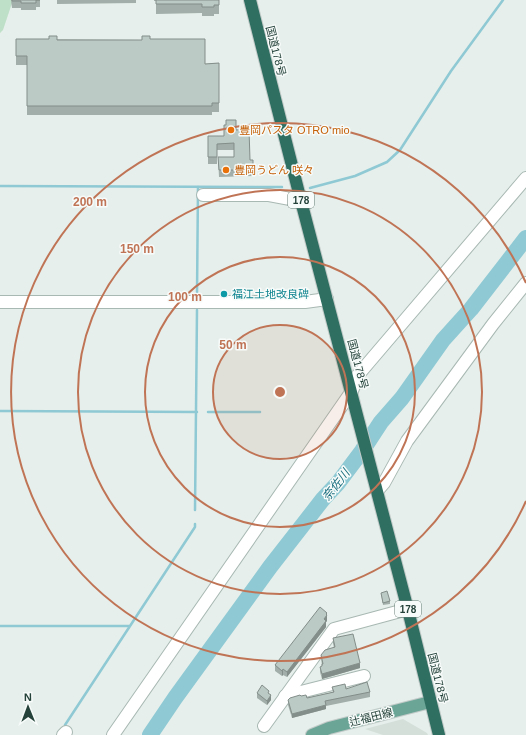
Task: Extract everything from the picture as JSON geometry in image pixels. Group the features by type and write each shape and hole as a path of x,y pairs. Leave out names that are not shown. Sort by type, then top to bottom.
{"highway":[{"name":"国道178号","path":"250,0 301,201 353,395 439,735"}],"main road":[{"name":"辻福田線","path":"312,735 335,726 430,702"}],"street":[{"path":"113,735 353,395 358,375 526,178"},
{"path":"203,195 269,195 301,201"},
{"path":"376,487 384,483 407,440 526,282"},
{"path":"0,302 305,302 327,299"},
{"path":"264,726 334,629 408,609"},
{"path":"286,696 364,676"}],"shaded area":[{"path":"403,719 428,735 383,735 365,729"}],"green space":[{"path":"0,0 13,0 3,30 0,33"}],"building":[{"path":"12,0 36,0 36,3 21,3 21,1"},
{"path":"156,0 219,0 219,5 214,5 214,7 202,7 202,4 156,4"},
{"path":"49,36 57,36 57,40 142,40 142,36 150,36 150,39 205,39 205,64 219,63 219,103 212,103 212,106 27,106 27,56 16,56 16,39 49,39"},
{"path":"226,120 236,120 236,130 249,129 250,160 253,160 253,170 219,170 218,157 234,157 234,143 217,144 217,157 208,157 208,136 224,136 224,125 226,125"},
{"path":"387,591 390,601 383,603 381,593"},
{"path":"320,607 327,613 324,619 326,621 287,672 283,669 282,671 275,665"},
{"path":"353,634 360,663 322,674 320,667 323,664 321,655 325,650 335,647 333,638"},
{"path":"367,682 370,692 325,701 326,705 292,714 288,700 290,698 306,695 307,698 334,692 332,687 345,684 346,689"},
{"path":"262,685 271,695 267,701 257,693"}],"waterway":[{"path":"310,188 355,176 387,162 400,150 451,71 503,0"},
{"path":"0,186 282,187"},
{"path":"197,294 198,187"},
{"name":"奈佐川","path":"150,735 270,567 323,499 338,483 381,422 402,398 443,340 471,309 526,238"},
{"path":"195,510 197,310"},
{"path":"0,411 197,412"},
{"path":"208,412 260,412"},
{"path":"65,725 195,527 195,524"},
{"path":"0,626 129,626"}],"place":[{"name":"豊岡パスタ OTRO mio","path":"231,130"},
{"name":"豊岡うどん 咲々","path":"226,170"},
{"name":"福江土地改良碑","path":"224,294"}]}
